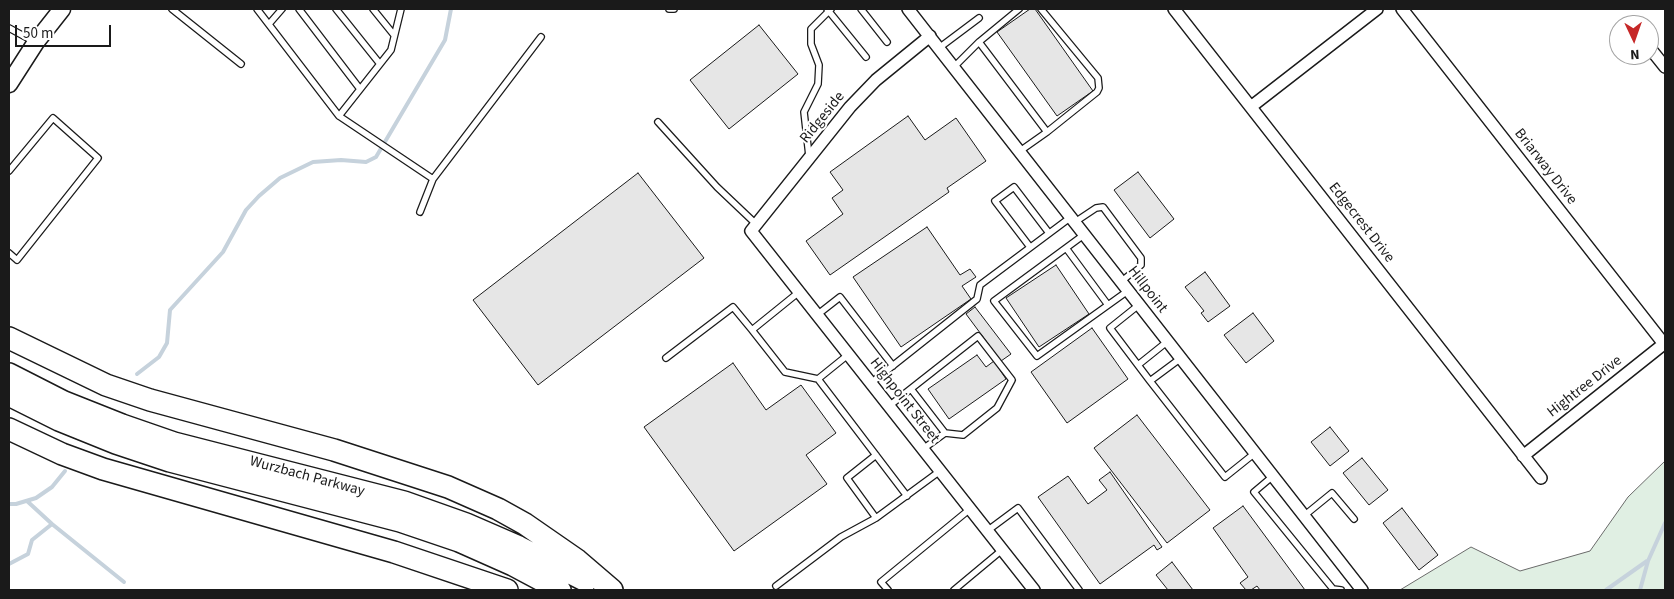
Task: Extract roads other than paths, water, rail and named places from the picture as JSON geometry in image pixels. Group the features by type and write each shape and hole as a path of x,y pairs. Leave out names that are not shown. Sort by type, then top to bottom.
{"highway":[{"path":"9,338 106,385 135,395 334,450 448,487 525,524 576,560 612,590"},
{"name":"Wurzbach Parkway","path":"9,374 64,402 174,443 404,502 466,524 558,566 601,590"},
{"name":"Wurzbach Parkway","path":"9,396 59,420 161,458 400,521 442,535 513,565 560,590"},
{"path":"9,429 62,454 103,468 394,552 507,590"}],"main road":[{"path":"9,84 36,42 62,9"},
{"path":"9,69 36,42"}],"street":[{"name":"Hillpoint","path":"908,9 1362,590"},
{"name":"Edgecrest Drive","path":"1174,9 1252,106 1541,478"},
{"path":"1252,106 1377,9"},
{"name":"Briarway Drive","path":"1402,9 1665,343"},
{"name":"Ridgeside","path":"753,228 850,107 876,80 930,36"},
{"name":"Highpoint Street","path":"753,228 799,292 1034,590"},
{"name":"Hightree Drive","path":"1523,456 1665,343"}],"lane":[{"path":"172,9 241,64"},
{"path":"257,9 339,116 433,179"},
{"path":"270,24 282,9"},
{"path":"300,9 360,89"},
{"path":"336,9 380,64"},
{"path":"373,9 394,35"},
{"path":"339,116 391,50 401,9"},
{"path":"669,9 674,9"},
{"path":"810,158 804,112 818,84 819,65 810,44 811,29 829,9 866,57"},
{"path":"861,9 887,42"},
{"path":"954,67 979,42 1019,9"},
{"path":"1020,151 1047,132 1096,92 1099,82 1041,9"},
{"path":"939,48 979,18"},
{"path":"9,28 36,42"},
{"path":"420,212 433,179 541,38"},
{"path":"979,42 1047,132"},
{"path":"9,171 52,118 98,158 17,260 9,253"},
{"path":"658,122 753,228"},
{"path":"1030,247 996,201 1014,187 1048,233"},
{"path":"871,383 977,299 980,285 1048,233 1096,208 1103,207 1141,258 1141,265 1108,305 1037,356 994,301 1085,234"},
{"path":"1066,248 1108,305"},
{"path":"752,330 799,292"},
{"path":"818,315 840,297 893,366"},
{"path":"1140,304 1110,328 1224,477 1255,453"},
{"path":"666,358 734,307 785,372 818,379 907,496"},
{"path":"889,406 978,336 1012,380 997,408 963,434 945,433 923,449"},
{"path":"1138,365 1168,341"},
{"path":"818,379 849,354"},
{"path":"1150,381 1181,358"},
{"path":"912,389 945,433"},
{"path":"876,455 847,478 876,518"},
{"path":"776,586 841,537 876,518 940,471"},
{"path":"1273,476 1254,492 1333,589 1341,590"},
{"path":"1304,515 1332,493 1354,519"},
{"path":"987,531 1018,508 1078,590"},
{"path":"888,590 882,582 970,510"},
{"path":"954,590 1002,550"}],"waterway":[{"path":"137,374 159,357 167,343 170,310 223,252 246,210 259,196 280,178 313,162 341,160 366,162 376,157 445,40 451,9"},
{"path":"9,504 16,504 36,498 52,487 65,471"},
{"path":"27,501 52,524 124,582"},
{"path":"1640,590 1648,561 1665,523"},
{"path":"9,564 28,554 32,540 52,524"},
{"path":"1606,590 1647,561"}]}
